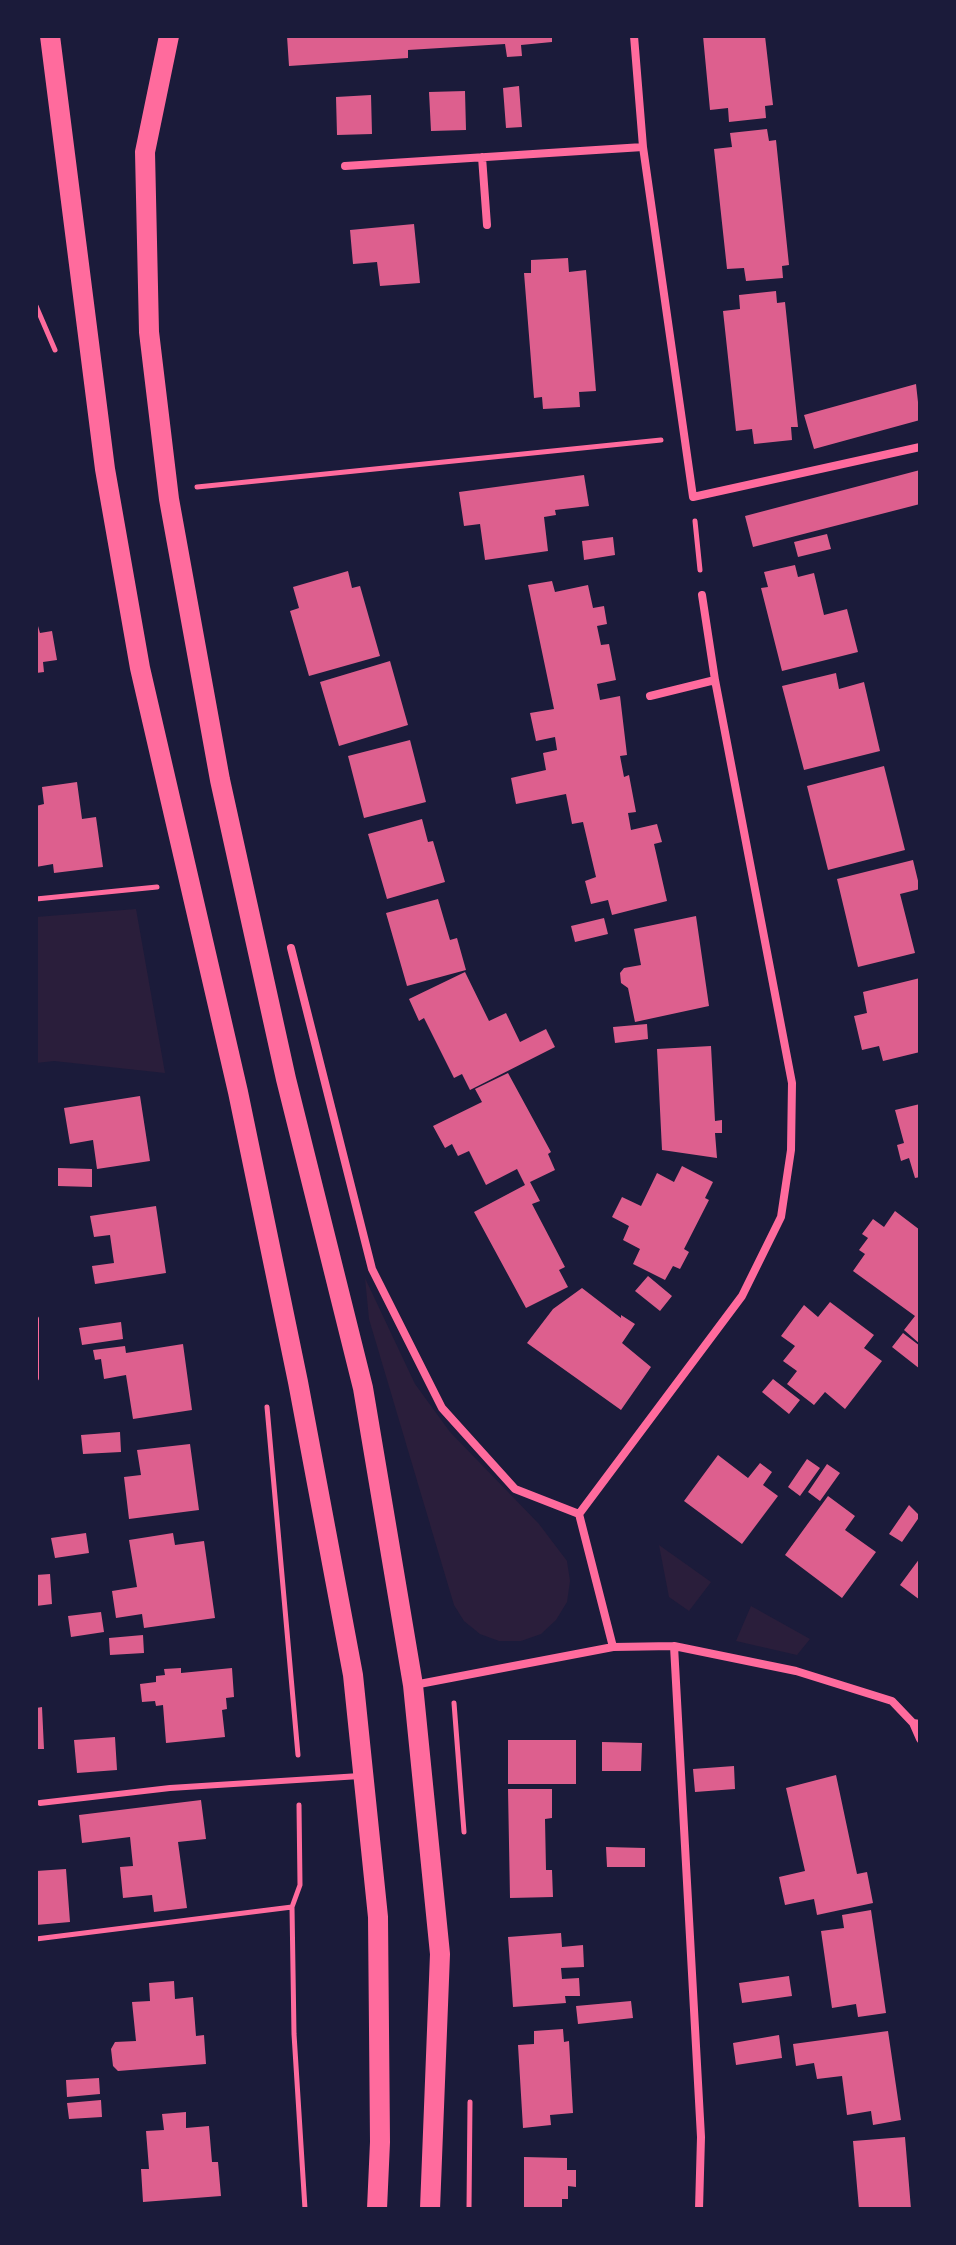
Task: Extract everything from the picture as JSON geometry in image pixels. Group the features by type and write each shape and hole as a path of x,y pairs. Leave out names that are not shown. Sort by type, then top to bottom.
{"main road":[{"path":"50,36 105,469 140,668 238,1092 298,1382 353,1675 378,1917 380,2142 377,2209"},
{"path":"169,36 145,152 149,332 169,499 223,795 286,1079 363,1388 413,1685 440,1954 430,2209"}],"street":[{"path":"634,36 643,147 693,497 920,447"},
{"path":"345,166 643,147"},
{"path":"482,157 487,225"},
{"path":"579,1514 742,1296 781,1217 791,1150 792,1083 715,680 702,595"},
{"path":"650,696 715,680"},
{"path":"291,948 372,1269 442,1408 515,1489 579,1514"},
{"path":"579,1514 613,1647"},
{"path":"413,1685 613,1647 674,1646 796,1671 892,1701 917,1724 920,1739"},
{"path":"674,1646 701,2137 699,2209"}],"lane":[{"path":"36,1319 36,1378"},
{"path":"40,1803 170,1788 363,1776"}],"path":[{"path":"197,502 193,487 686,437"},
{"path":"693,497 702,595"},
{"path":"36,899 190,883"},
{"path":"298,1382 267,1404 299,1779 300,1885 292,1907 294,2034 305,2209"},
{"path":"36,1939 292,1907"}],"shaded area":[{"path":"136,909 165,1073 54,1061 36,1063 36,917"},
{"path":"365,1278 415,1384 450,1432 539,1524 567,1561 570,1581 567,1602 556,1620 541,1634 521,1641 499,1641 480,1634 464,1621 454,1605 369,1319"},
{"path":"659,1545 711,1582 689,1611 669,1597"},
{"path":"751,1606 810,1639 797,1655 736,1641"}],"building":[{"path":"287,36 552,36 552,42 521,45 522,56 507,57 505,44 408,50 408,58 289,66"},
{"path":"703,36 765,36 773,105 765,106 766,118 729,122 728,108 710,110"},
{"path":"519,86 522,127 506,128 503,88"},
{"path":"465,91 466,130 431,131 429,92"},
{"path":"371,95 372,134 337,135 336,97"},
{"path":"767,129 769,141 776,140 789,265 782,266 783,278 746,281 744,268 727,269 714,149 732,147 730,133"},
{"path":"414,224 420,283 380,286 377,262 353,264 350,230"},
{"path":"568,258 569,272 586,270 596,391 579,392 580,407 543,409 542,397 534,398 524,273 531,273 531,260"},
{"path":"776,291 777,303 785,302 798,427 791,427 792,440 754,444 752,429 736,431 723,311 740,309 739,295"},
{"path":"916,384 920,420 814,449 804,415"},
{"path":"920,470 920,504 753,547 745,516"},
{"path":"584,475 589,506 555,510 556,515 544,517 548,551 485,560 480,524 464,526 459,492"},
{"path":"827,534 831,549 798,557 794,542"},
{"path":"613,537 615,555 584,560 582,541"},
{"path":"795,565 798,577 814,573 824,615 847,609 858,652 782,671 761,588 768,587 764,572"},
{"path":"348,571 352,588 360,586 380,656 309,676 290,611 299,608 293,587"},
{"path":"552,581 555,592 588,585 593,608 604,606 607,624 597,626 601,645 609,644 616,680 597,684 600,700 620,696 627,755 620,756 624,777 629,775 636,812 628,813 631,830 657,824 662,842 654,844 667,901 612,915 608,900 591,904 585,881 596,877 583,822 572,824 566,794 516,804 511,778 546,770 543,753 557,750 555,737 536,741 530,713 554,709 528,585"},
{"path":"36,619 40,633 52,631 57,660 43,662 44,672 36,673"},
{"path":"390,661 408,725 339,746 320,682"},
{"path":"836,673 839,689 864,682 880,751 804,770 782,686"},
{"path":"410,740 426,802 364,818 348,756"},
{"path":"884,766 905,850 828,870 807,786"},
{"path":"77,782 82,819 96,817 103,867 54,873 53,864 36,867 36,806 44,804 42,787"},
{"path":"422,819 428,842 433,841 445,882 387,899 368,834"},
{"path":"913,860 920,889 900,894 915,953 858,967 837,879"},
{"path":"438,899 450,940 457,938 466,970 407,986 386,913"},
{"path":"696,916 709,1006 635,1022 628,988 621,983 620,973 624,968 641,965 634,929"},
{"path":"604,918 608,934 575,942 571,926"},
{"path":"465,972 489,1021 506,1013 520,1042 546,1029 555,1047 470,1090 462,1074 454,1078 424,1018 419,1021 409,999"},
{"path":"920,978 920,1052 883,1061 879,1046 862,1050 854,1016 867,1013 863,992"},
{"path":"647,1024 648,1039 615,1043 613,1027"},
{"path":"711,1046 715,1121 722,1120 722,1133 715,1133 717,1158 662,1150 657,1049"},
{"path":"508,1073 551,1152 548,1154 555,1170 530,1182 540,1201 532,1204 565,1267 559,1270 568,1287 526,1308 474,1212 525,1185 517,1169 486,1185 469,1151 458,1156 452,1144 445,1148 433,1126 482,1102 475,1089"},
{"path":"140,1096 150,1161 97,1169 93,1140 70,1144 64,1108"},
{"path":"920,1104 920,1177 915,1178 909,1158 901,1161 897,1145 904,1143 895,1110"},
{"path":"682,1166 713,1182 705,1198 709,1200 684,1249 689,1252 680,1269 673,1266 665,1280 633,1264 640,1249 623,1240 629,1226 612,1217 622,1197 641,1206 657,1173 674,1182"},
{"path":"58,1168 92,1169 92,1187 58,1186"},
{"path":"156,1206 166,1273 95,1284 92,1266 114,1263 110,1235 94,1237 90,1216"},
{"path":"895,1211 920,1230 920,1344 904,1330 915,1316 853,1271 865,1254 859,1250 868,1238 862,1234 873,1219 884,1227"},
{"path":"648,1276 672,1296 660,1311 635,1291"},
{"path":"582,1288 621,1318 621,1315 635,1324 622,1343 651,1367 621,1410 527,1343 553,1309"},
{"path":"830,1302 874,1335 864,1348 882,1361 845,1409 825,1392 814,1405 787,1384 797,1371 783,1361 795,1346 781,1336 804,1305 818,1317"},
{"path":"121,1322 123,1339 82,1345 79,1328"},
{"path":"903,1333 920,1346 920,1369 892,1347"},
{"path":"183,1344 192,1410 133,1419 126,1375 104,1379 101,1359 95,1360 93,1350 125,1346 126,1353"},
{"path":"773,1379 800,1400 789,1414 762,1392"},
{"path":"120,1432 121,1452 83,1454 81,1435"},
{"path":"190,1444 199,1510 129,1519 124,1477 141,1475 137,1450"},
{"path":"718,1455 748,1478 760,1463 772,1472 763,1485 778,1496 742,1544 684,1501"},
{"path":"807,1459 820,1468 800,1496 788,1487"},
{"path":"827,1464 840,1473 820,1501 808,1492"},
{"path":"828,1496 855,1516 845,1530 876,1552 842,1598 785,1555"},
{"path":"909,1505 920,1516 902,1542 889,1534"},
{"path":"86,1533 89,1553 55,1558 51,1538"},
{"path":"173,1533 175,1545 204,1541 215,1618 144,1628 142,1614 116,1618 112,1591 137,1587 129,1540"},
{"path":"920,1558 920,1600 900,1585"},
{"path":"50,1574 52,1604 36,1606 36,1575"},
{"path":"101,1612 104,1632 71,1637 68,1616"},
{"path":"143,1635 144,1653 110,1655 109,1638"},
{"path":"181,1668 181,1673 232,1668 234,1697 226,1698 227,1709 222,1710 225,1737 166,1743 163,1705 156,1706 155,1701 142,1702 140,1684 156,1682 156,1676 165,1675 164,1669"},
{"path":"42,1707 44,1749 36,1749 36,1708"},
{"path":"115,1737 117,1770 77,1773 74,1740"},
{"path":"508,1740 576,1740 576,1784 508,1784"},
{"path":"602,1742 642,1743 641,1771 602,1771"},
{"path":"734,1766 735,1789 695,1792 693,1769"},
{"path":"836,1775 857,1874 867,1872 873,1903 817,1915 814,1899 785,1905 779,1877 805,1871 786,1788"},
{"path":"508,1789 552,1789 552,1818 545,1819 546,1870 552,1870 553,1897 510,1898"},
{"path":"201,1800 206,1839 178,1842 187,1908 154,1912 152,1895 123,1898 120,1867 133,1866 130,1837 82,1843 79,1815"},
{"path":"606,1847 645,1848 645,1867 607,1867"},
{"path":"66,1869 70,1922 36,1925 36,1871"},
{"path":"871,1910 886,2013 858,2017 856,2004 832,2008 821,1931 844,1928 842,1915"},
{"path":"561,1933 562,1947 583,1945 584,1967 561,1968 562,1979 579,1978 580,1996 565,1996 566,2003 513,2007 508,1937"},
{"path":"789,1976 792,1996 742,2003 739,1983"},
{"path":"174,1981 175,1999 193,1997 196,2036 204,2035 206,2064 118,2071 113,2066 111,2049 115,2042 136,2041 132,2002 150,2001 149,1983"},
{"path":"631,2001 633,2018 578,2024 576,2006"},
{"path":"563,2029 564,2042 569,2041 573,2113 550,2115 551,2125 523,2128 518,2045 534,2044 534,2031"},
{"path":"888,2031 901,2120 873,2125 871,2111 847,2115 842,2076 817,2079 814,2063 796,2066 793,2044"},
{"path":"779,2035 782,2058 736,2065 733,2043"},
{"path":"99,2078 100,2094 67,2097 66,2080"},
{"path":"101,2100 102,2117 69,2119 67,2103"},
{"path":"186,2112 186,2128 209,2126 212,2162 218,2162 221,2196 143,2202 141,2169 149,2169 146,2131 164,2130 162,2114"},
{"path":"905,2137 911,2209 859,2209 853,2141"},
{"path":"524,2157 567,2158 567,2170 576,2170 576,2187 568,2186 568,2199 562,2199 562,2209 524,2209"}]}
